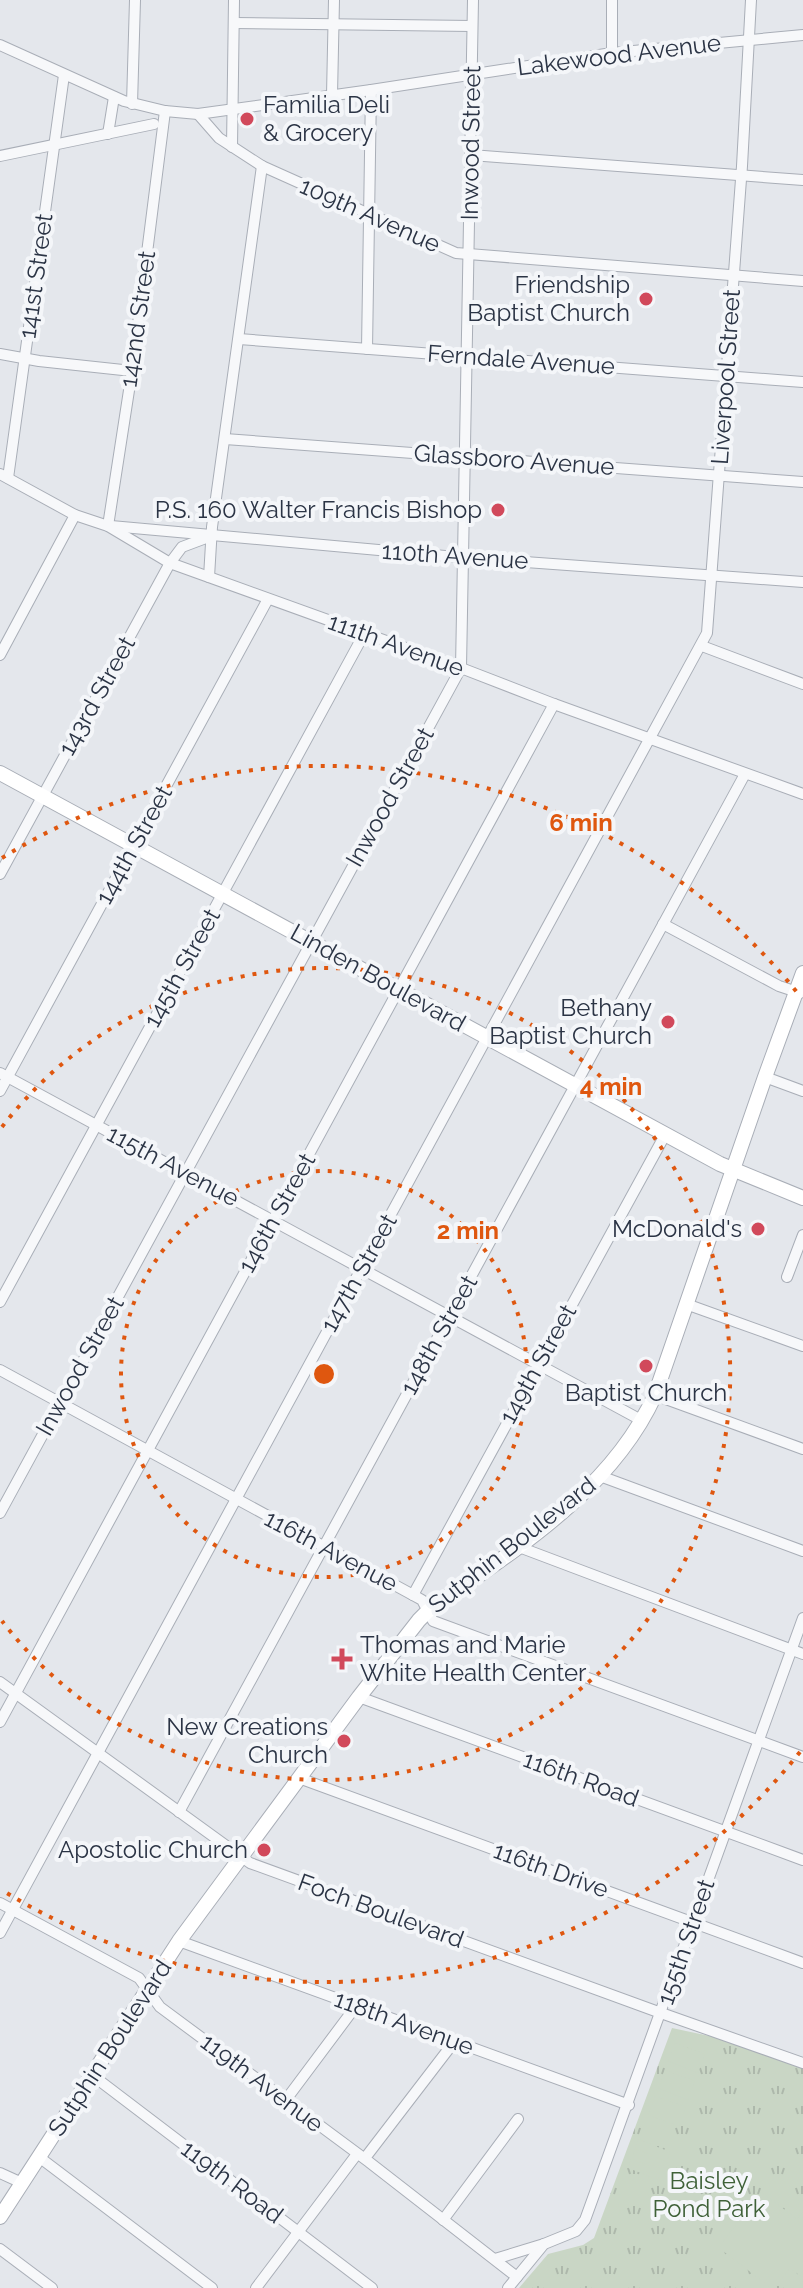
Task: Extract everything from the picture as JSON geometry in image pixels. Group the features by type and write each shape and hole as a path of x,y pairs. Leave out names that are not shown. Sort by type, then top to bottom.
{"main road":[{"name":"Linden Boulevard","path":"0,773 665,1135 733,1170 803,1198"},
{"name":"Sutphin Boulevard","path":"0,2217 179,1941 359,1697 428,1611 519,1547 600,1476 641,1420 655,1395 765,1077 799,993 803,973"}],"street":[{"path":"132,104 135,0"},
{"path":"232,147 234,0"},
{"path":"332,95 334,0"},
{"name":"Inwood Street","path":"0,1513 461,668 473,0"},
{"path":"612,0 612,53"},
{"name":"Liverpool Street","path":"649,738 707,633 751,0"},
{"path":"234,23 472,26"},
{"name":"Lakewood Avenue","path":"198,114 612,53 803,35"},
{"path":"0,45 132,104 198,114"},
{"name":"141st Street","path":"4,476 25,359 64,75"},
{"path":"367,349 371,90"},
{"path":"108,134 114,97"},
{"name":"142nd Street","path":"108,526 132,371 165,111"},
{"name":"109th Avenue","path":"198,114 219,138 262,166 456,253 803,281"},
{"path":"0,156 154,124"},
{"path":"471,155 803,180"},
{"path":"209,577 262,166"},
{"name":"Ferndale Avenue","path":"239,339 803,382"},
{"path":"0,354 132,371"},
{"name":"Glassboro Avenue","path":"225,439 803,482"},
{"name":"111th Avenue","path":"4,476 75,515 108,526 170,563 803,794"},
{"path":"0,655 75,515"},
{"name":"110th Avenue","path":"108,526 212,537 803,582"},
{"name":"143rd Street","path":"0,874 170,563 182,547 212,537"},
{"name":"144th Street","path":"0,1091 4,1075 134,846 268,599"},
{"name":"145th Street","path":"0,1302 364,634"},
{"path":"702,646 803,684"},
{"name":"146th Street","path":"0,1722 554,704"},
{"name":"147th Street","path":"0,1933 649,738"},
{"name":"148th Street","path":"179,1812 745,774"},
{"path":"663,924 779,986 799,993"},
{"name":"115th Avenue","path":"4,1075 641,1420"},
{"path":"765,1077 803,1091"},
{"name":"149th Street","path":"413,1595 665,1135"},
{"path":"787,1277 803,1235"},
{"path":"686,1304 803,1346"},
{"name":"116th Avenue","path":"0,1370 422,1600 433,1621 803,1757"},
{"path":"655,1395 803,1449"},
{"path":"600,1476 803,1551"},
{"path":"519,1547 803,1654"},
{"name":"155th Street","path":"495,2259 576,2231 585,2220 803,1618"},
{"name":"Foch Boulevard","path":"0,1682 250,1863 803,2063"},
{"name":"116th Road","path":"359,1697 803,1860"},
{"name":"116th Drive","path":"299,1778 803,1963"},
{"name":"119th Avenue","path":"0,1903 139,1978 160,2007 361,2156 517,2277"},
{"name":"118th Avenue","path":"179,1941 629,2105"},
{"path":"285,2101 356,2006"},
{"path":"256,2288 454,2042"},
{"name":"119th Road","path":"92,2075 372,2288"},
{"path":"443,2220 518,2119"},
{"path":"39,2157 212,2288"},
{"path":"0,2173 22,2183"},
{"name":"155th Street","path":"508,2288 544,2244"},
{"path":"0,2249 52,2288"}],"green space":[{"name":"Baisley Pond Park","path":"672,2028 728,2040 803,2067 803,2288 519,2288 548,2254 583,2245 594,2238"},
{"path":"675,2043 705,2054 698,2073 668,2061"},
{"path":"665,2070 695,2081 688,2100 658,2088"},
{"path":"655,2096 686,2107 679,2126 648,2115"},
{"path":"638,2139 670,2152 667,2161 653,2156 666,2162 659,2180 628,2168 631,2159 645,2164 632,2158 635,2149 648,2154 635,2148"},
{"path":"761,2192 797,2219 803,2212 803,2278 790,2268 775,2288 723,2251 723,2242"}],"place":[{"name":"Familia Deli & Grocery","path":"247,119"},
{"name":"Friendship Baptist Church","path":"646,299"},
{"name":"P.S. 160 Walter Francis Bishop","path":"498,510"},
{"name":"Bethany Baptist Church","path":"668,1022"},
{"name":"McDonald's","path":"758,1229"},
{"name":"Baptist Church","path":"646,1366"},
{"name":"Thomas and Marie White Health Center","path":"342,1659"},
{"name":"New Creations Church","path":"344,1741"},
{"name":"Apostolic Church","path":"264,1850"}]}
